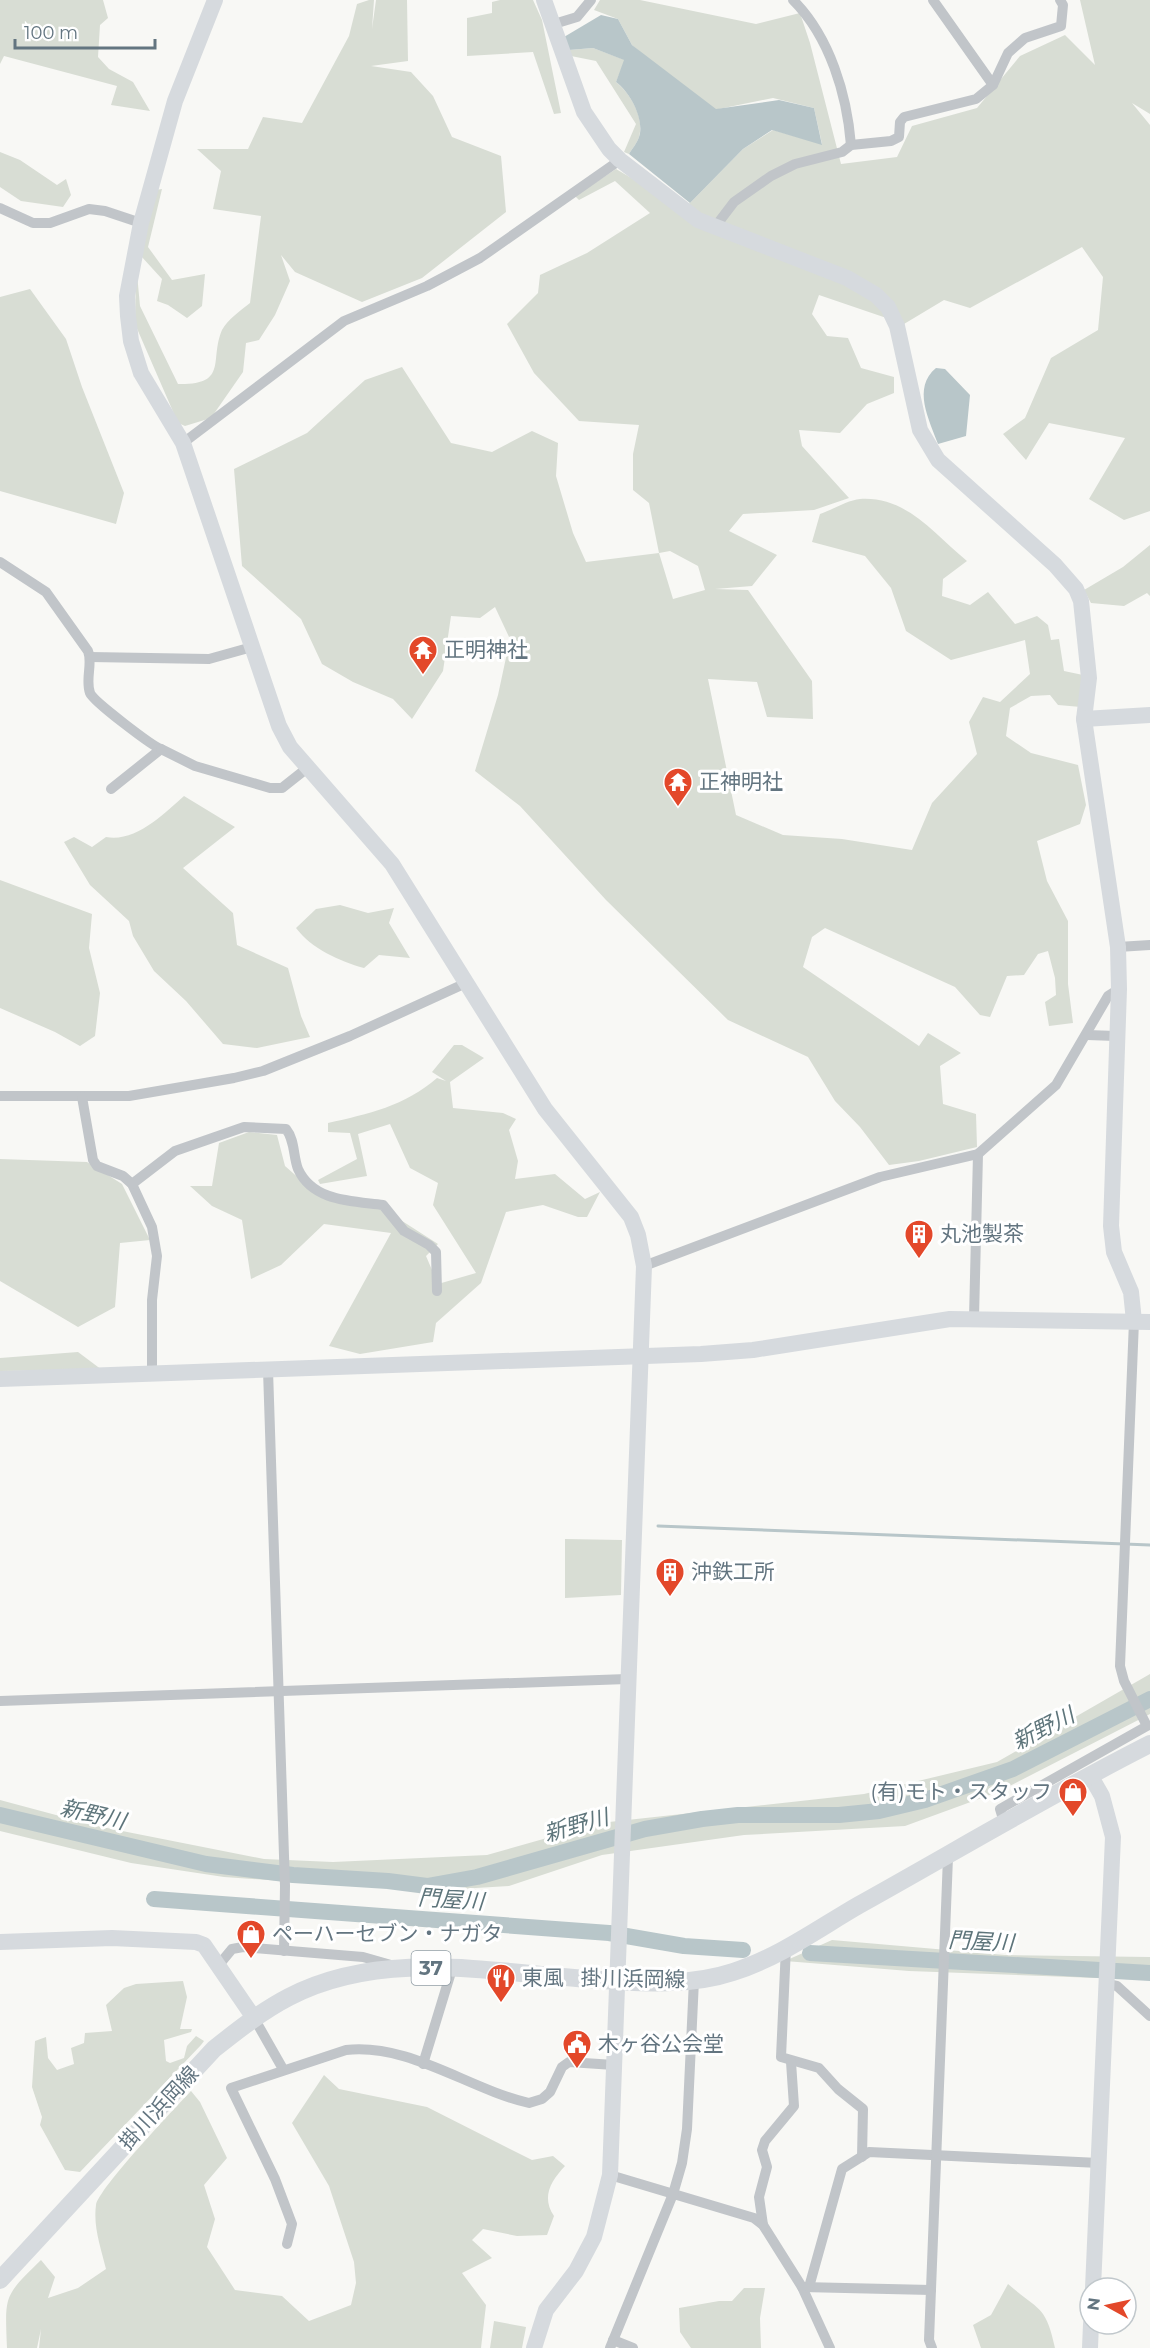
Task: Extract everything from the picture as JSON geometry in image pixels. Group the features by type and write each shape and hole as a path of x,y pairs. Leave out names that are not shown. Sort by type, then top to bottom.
{"main road":[{"name":"掛川浜岡線","path":"0,2280 214,2049 254,2018 315,1985 353,1974 399,1968 452,1969 670,1983 735,1972 786,1947 948,1857 1004,1822 1150,1744"}],"street":[{"path":"215,0 175,101 141,222 127,296 131,341 141,373 183,443 279,726 290,747 306,769 392,864 545,1109 631,1217 638,1235 644,1266 620,1852 610,2175 594,2236 576,2271 546,2310 534,2348"},
{"path":"544,0 584,112 609,149 620,160 689,213 715,227 847,278 876,295 888,307 897,326 925,442 938,460 1055,565 1076,589 1084,613 1089,678 1084,719 1118,947 1119,989 1111,1226 1114,1252 1142,1322 1126,1528 1120,1666 1124,1682 1147,1726 1000,1809 1004,1822"},
{"path":"554,24 577,17 591,0"},
{"path":"794,0 817,30 830,58 841,89 851,145"},
{"path":"933,0 993,85"},
{"path":"715,227 734,202 771,176 795,164 842,152 851,145 891,141 899,137 900,122 904,117 976,99 993,85 1008,53 1025,38 1061,26 1063,5 1060,0"},
{"path":"183,443 344,321 428,286 480,258 620,160"},
{"path":"0,208 33,223 50,223 89,209 105,211 141,222"},
{"path":"0,562 46,592 90,657 87,674 90,694 151,745 195,766 270,788 282,788 306,769"},
{"path":"90,657 209,659 252,647"},
{"path":"1084,719 1150,715"},
{"path":"111,789 161,749"},
{"path":"1118,947 1150,945"},
{"path":"0,1096 129,1096 263,1071 350,1036 466,983"},
{"path":"644,1266 880,1177 978,1154 1056,1084 1108,996 1119,989"},
{"path":"1087,1035 1116,1036"},
{"path":"82,1097 93,1160 97,1166 123,1176 132,1184 152,1227 156,1256 152,1300 152,1374"},
{"path":"132,1184 175,1150 244,1127 286,1129 290,1134 298,1168 308,1184 340,1200 383,1205 404,1231 429,1245 436,1252 436,1291"},
{"path":"974,1318 978,1154"},
{"path":"0,1379 642,1357 753,1350 950,1319 1142,1322"},
{"path":"268,1370 285,1886 284,1950"},
{"path":"0,1701 627,1679"},
{"path":"1090,1775 1102,1796 1113,1837 1094,2276"},
{"path":"932,2348 929,2340 948,1857"},
{"path":"0,1942 112,1938 196,1942 204,1945 254,2018 283,2069"},
{"path":"218,1966 232,1949 243,1947 363,1958 399,1968"},
{"path":"786,1947 781,2057 791,2062 819,2068 838,2089 863,2109 862,2157"},
{"path":"423,2064 452,1969"},
{"path":"633,2348 612,2344 673,2194 687,2129 694,1980"},
{"path":"1107,1984 1118,1986 1150,2016"},
{"path":"287,2244 291,2223 275,2179 231,2088 283,2069 346,2050 363,2048 423,2064 529,2103 550,2092 562,2067 569,2062 614,2064"},
{"path":"763,2225 759,2197 767,2166 762,2150 765,2141 794,2106 791,2062"},
{"path":"806,2287 842,2169 869,2152 1099,2163"},
{"path":"610,2175 754,2218 763,2225 806,2287 830,2348"},
{"path":"806,2287 931,2290"}],"shaded area":[{"path":"0,0 103,0 108,18 100,25 98,57 109,69 133,82 150,111 111,105 117,86 4,56 0,64"},
{"path":"374,0 372,29 376,0 407,0 408,61 371,66 411,72 433,96 452,137 501,156 506,212 422,278 362,302 295,272 281,255 290,281 275,315 259,340 246,343 243,372 211,418 185,426 178,423 135,324 136,263 140,306 178,384 205,380 214,369 222,330 250,303 261,216 213,209 221,171 197,149 248,149 263,117 302,123 349,36 357,4"},
{"path":"533,0 542,20 561,113 554,114 533,52 467,56 467,18 492,13 492,2"},
{"path":"600,0 640,0 756,24 800,13 841,164 897,157 912,126 977,108 1020,56 1065,35 1095,65 1080,0 1150,0 1150,114 1132,103 1150,125 1150,511 1124,520 1089,499 1125,438 1049,423 1026,460 1003,434 1025,418 1051,358 1098,330 1103,277 1082,247 970,308 944,300 904,324 819,295 812,314 827,336 848,338 861,368 894,377 894,393 867,404 840,433 799,430 802,446 849,498 814,510 743,514 729,531 777,555 752,586 715,589 748,590 812,681 813,719 767,717 757,682 708,679 736,815 783,835 842,839 912,850 932,803 977,754 969,722 983,697 1000,702 1030,674 1025,640 951,660 906,631 891,588 865,556 812,542 820,514 860,499 877,500 906,510 967,561 943,579 942,596 970,605 988,592 1015,624 1037,616 1048,625 1051,640 1059,639 1064,671 1083,675 1081,707 1058,705 1050,695 1031,696 1010,708 1006,736 1031,753 1078,765 1086,805 1080,824 1037,841 1047,881 1068,921 1068,984 1073,1023 1049,1026 1045,1002 1056,995 1055,978 1048,951 1038,954 1024,975 1007,976 990,1017 980,1015 955,987 825,928 812,937 803,967 919,1046 928,1033 961,1053 940,1066 943,1104 976,1114 977,1147 919,1161 889,1165 860,1127 835,1101 808,1057 728,1020 606,900 520,806 475,771 498,695 510,639 495,607 480,618 451,616 443,671 412,719 393,699 353,682 322,664 301,619 242,566 234,469 307,433 365,380 402,367 451,443 492,452 532,431 558,443 556,476 573,533 586,562 659,553 649,503 633,490 633,454 639,425 579,421 534,373 507,324 538,293 540,275 587,253 650,213 615,181 579,200 575,196 616,169 684,209 743,149 773,130 822,144 814,108 773,98 709,111 632,45 618,19 594,10","holes":["670,551 698,566 705,590 673,599 659,553"]},
{"path":"601,15 618,19 632,45 716,109 779,100 814,108 822,145 772,130 743,149 690,203 629,154 638,139 640,123 631,99 616,82 624,60 593,48 569,50 564,37"},
{"path":"593,48 625,60 616,82 635,106 640,122 638,139 629,154 624,152 636,124 596,61 571,56 569,50"},
{"path":"0,152 20,160 57,185 66,179 71,195 63,207 21,201 0,187"},
{"path":"162,189 148,247 172,280 205,274 202,306 187,318 168,305 157,301 162,279 141,256 155,190"},
{"path":"30,289 66,339 82,387 124,493 116,524 0,491 0,297"},
{"path":"936,368 945,369 970,395 966,436 938,444 927,414 924,394 929,376"},
{"path":"1150,545 1150,596 1147,593 1124,606 1091,603 1084,590 1123,567"},
{"path":"184,796 235,827 183,868 233,913 237,945 288,968 301,1016 310,1037 257,1048 223,1044 186,1001 154,971 133,936 129,921 90,885 64,842 74,837 92,847 106,837 128,836 149,825"},
{"path":"0,880 92,914 89,948 100,993 95,1036 80,1046 55,1032 0,1008"},
{"path":"340,905 368,913 394,908 389,923 410,958 379,955 364,968 345,962 318,948 296,928 316,909"},
{"path":"454,1045 462,1045 484,1058 450,1082 453,1108 503,1113 516,1119 509,1130 518,1161 515,1179 555,1174 585,1199 600,1192 587,1217 578,1217 543,1205 506,1212 481,1283 436,1323 433,1342 360,1354 329,1346 391,1233 324,1224 281,1265 251,1279 242,1220 212,1206 190,1186 212,1186 219,1143 249,1132 277,1135 285,1166 310,1188 371,1201 438,1244 426,1256 438,1284 476,1273 433,1205 438,1183 410,1168 390,1124 358,1134 367,1176 320,1184 318,1180 357,1159 350,1133 328,1132 328,1123 386,1108 412,1096 437,1078 446,1081 432,1072"},
{"path":"0,1159 87,1162 122,1184 150,1240 120,1243 115,1307 78,1327 0,1281"},
{"path":"78,1352 102,1370 0,1371 0,1358"},
{"path":"565,1539 622,1540 621,1595 565,1598"},
{"path":"1150,1674 1150,1714 998,1792 905,1826 744,1835 602,1855 509,1886 426,1891 224,1877 131,1863 0,1831 0,1800 97,1826 264,1859 333,1862 487,1855 600,1823 864,1794 997,1762"},
{"path":"832,1940 1005,1955 1150,1957 1150,1980 909,1971 785,1961"},
{"path":"183,1981 187,1997 180,2029 192,2029 191,2032 164,2040 166,2061 170,2063 184,2058 187,2046 196,2036 204,2041 80,2172 65,2170 40,2125 42,2117 32,2087 35,2041 46,2037 48,2058 57,2070 74,2064 71,2048 84,2043 85,2033 112,2031 106,2005 124,1988 136,1984"},
{"path":"324,2075 339,2089 427,2107 532,2160 553,2156 565,2166 549,2190 548,2202 554,2216 547,2235 517,2236 483,2229 472,2240 492,2258 462,2273 486,2305 481,2348 39,2348 41,2329 37,2348 7,2348 6,2317 9,2298 19,2282 41,2260 55,2277 48,2298 78,2288 106,2269 96,2221 96,2205 100,2196 139,2148 191,2091 200,2102 227,2158 204,2185 215,2219 207,2247 235,2290 282,2296 309,2321 351,2305 356,2283 354,2262 329,2186 292,2123"},
{"path":"1008,2284 1040,2310 1052,2334 1055,2348 981,2348 973,2325 991,2315"},
{"path":"744,2288 765,2288 760,2318 761,2348 691,2348 680,2332 679,2308 732,2301"},
{"path":"494,2321 526,2327 522,2348 490,2348"}],"waterway":[{"path":"658,1526 1150,1545"},
{"name":"新野川","path":"0,1815 206,1864 293,1875 427,1886 477,1877 645,1829 702,1819 738,1815 839,1815 879,1811 925,1800 1013,1769 1150,1699"},
{"name":"門屋川","path":"154,1899 609,1933 684,1946 743,1950"},
{"name":"門屋川","path":"810,1953 1150,1973"}],"place":[{"name":"正明神社","path":"423,676"},
{"name":"正神明社","path":"678,808"},
{"name":"丸池製茶","path":"919,1260"},
{"name":"沖鉄工所","path":"670,1598"},
{"name":"(有)モト・スタッフ","path":"1073,1818"},
{"name":"ペーハーセブン・ナガタ","path":"251,1960"},
{"name":"東風","path":"501,2004"},
{"name":"木ヶ谷公会堂","path":"577,2070"}]}
